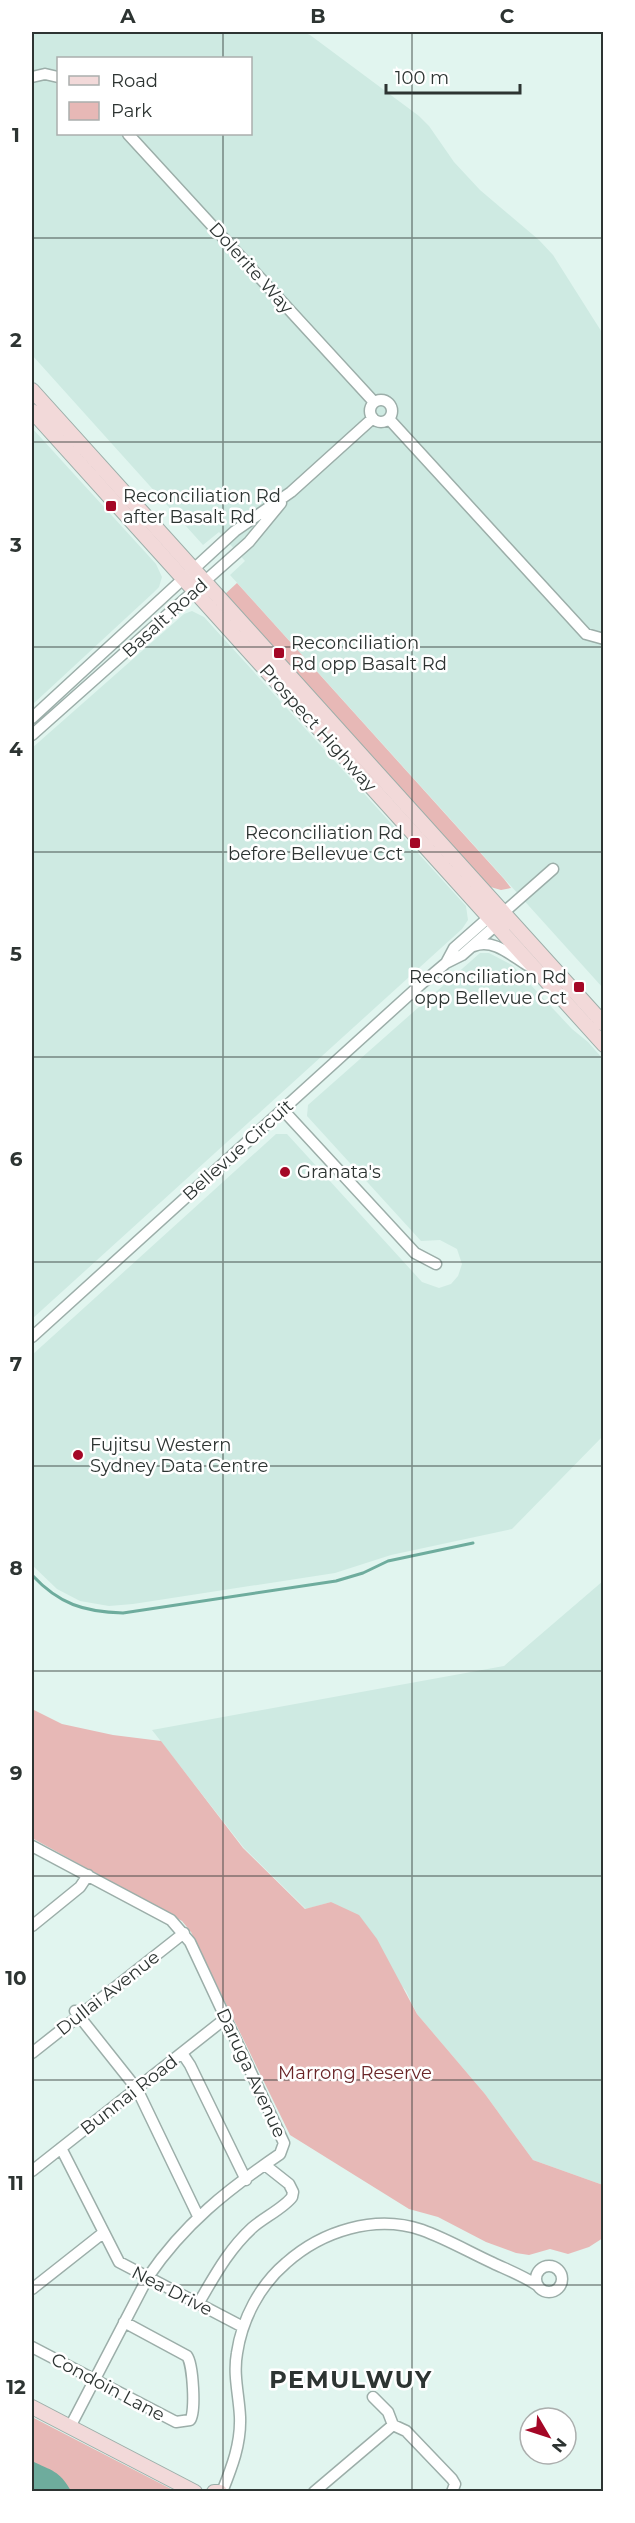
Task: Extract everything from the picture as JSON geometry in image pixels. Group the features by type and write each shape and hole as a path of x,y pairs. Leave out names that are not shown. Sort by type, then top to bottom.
{"main road":[{"name":"Prospect Highway","path":"32,390 199,587 492,922 603,1045"},
{"name":"Prospect Highway","path":"32,411 188,574"},
{"name":"Prospect Highway","path":"199,587 503,913 603,1024"},
{"path":"32,2407 195,2492"},
{"path":"214,2492 221,2492"}],"street":[{"path":"32,77 45,74 57,77"},
{"name":"Dolerite Way","path":"130,135 374,402"},
{"path":"385,401 390,405 392,412 389,419 382,422 372,418 370,411 374,402 385,401"},
{"name":"Basalt Road","path":"32,735 249,542 291,492 372,418"},
{"path":"389,419 586,634 603,639"},
{"name":"Basalt Road","path":"36,715 235,531 291,492"},
{"path":"36,715 48,720"},
{"name":"Bellevue Circuit","path":"446,963 454,948 492,922 553,869"},
{"name":"Bellevue Circuit","path":"32,1337 446,963 469,949 492,922"},
{"path":"469,949 481,943 493,945 535,970"},
{"path":"283,1110 415,1253 436,1264"},
{"path":"32,1846 171,1920 182,1930"},
{"path":"32,1926 80,1887 88,1875"},
{"name":"Dullai Avenue","path":"32,2053 182,1930"},
{"name":"Daruga Avenue","path":"70,2427 148,2277 198,2216 280,2154 284,2139 182,1930"},
{"path":"77,2014 136,2089 198,2216"},
{"name":"Dullai Avenue","path":"32,2044 77,2014"},
{"name":"Bunnai Road","path":"32,2171 226,2019"},
{"path":"182,2053 246,2180"},
{"name":"Nea Drive","path":"61,2148 119,2262 243,2327"},
{"path":"198,2304 215,2273 239,2241 292,2197 293,2192 289,2184 265,2165"},
{"path":"221,2492 237,2452 240,2416 235,2379 237,2353 243,2327 262,2289 276,2271 311,2244 350,2228 370,2225 400,2226 420,2229 453,2242 513,2271 544,2291 552,2292 560,2287 563,2279 560,2271 553,2265 532,2272 513,2271"},
{"path":"32,2289 103,2233"},
{"path":"537,2285 536,2276 540,2269"},
{"name":"Condoin Lane","path":"32,2347 176,2422 186,2423 194,2416 191,2365 187,2356 124,2322"},
{"path":"373,2397 388,2412 393,2425"},
{"path":"393,2425 401,2427 452,2479 457,2490"},
{"path":"314,2492 393,2425"}],"shaded area":[{"path":"32,32 303,32 310,35 419,116 429,126 454,162 480,190 539,240 553,255 603,334 603,988 230,575 245,561 219,532 203,545 32,355"},
{"path":"32,428 156,564 162,577 159,587 153,593 32,705"},
{"path":"192,611 204,617 466,906 468,920 462,929 32,1319 32,748 184,614"},
{"path":"480,953 489,953 512,965 603,1059 603,1436 512,1529 391,1555 335,1573 133,1604 109,1606 80,1601 57,1589 32,1565 32,1355 276,1134 287,1134 422,1282 439,1288 451,1284 458,1276 462,1264 457,1249 440,1240 421,1241 307,1116 308,1105"},
{"path":"603,1581 603,2185 533,2160 485,2094 417,2014 406,1991 331,1902 306,1909 244,1848 152,1730 504,1666"},
{"path":"32,2461 59,2475 71,2491 32,2491"}],"green space":[{"path":"237,583 511,888 501,890 487,886 224,595"},
{"name":"Marrong Reserve","path":"32,1709 62,1724 113,1735 161,1741 243,1848 305,1909 331,1902 359,1915 377,1939 417,2014 485,2094 533,2160 603,2185 603,2238 589,2247 568,2254 550,2249 529,2255 516,2253 486,2242 438,2217 409,2209 290,2135 191,1932 182,1921 32,1838"},
{"path":"32,2417 175,2491 32,2491"}],"waterway":[{"path":"32,1575 62,1600 96,1611 123,1613 336,1581 363,1573 388,1561 473,1543"}],"place":[{"name":"Reconciliation Rd after Basalt Rd","path":"111,506"},
{"name":"Reconciliation Rd opp Basalt Rd","path":"279,653"},
{"name":"Reconciliation Rd before Bellevue Cct","path":"415,843"},
{"name":"Reconciliation Rd opp Bellevue Cct","path":"579,987"},
{"name":"Granata's","path":"285,1172"},
{"name":"Fujitsu Western Sydney Data Centre","path":"78,1455"}],"district":[{"name":"PEMULWUY","path":"351,2379"}]}
